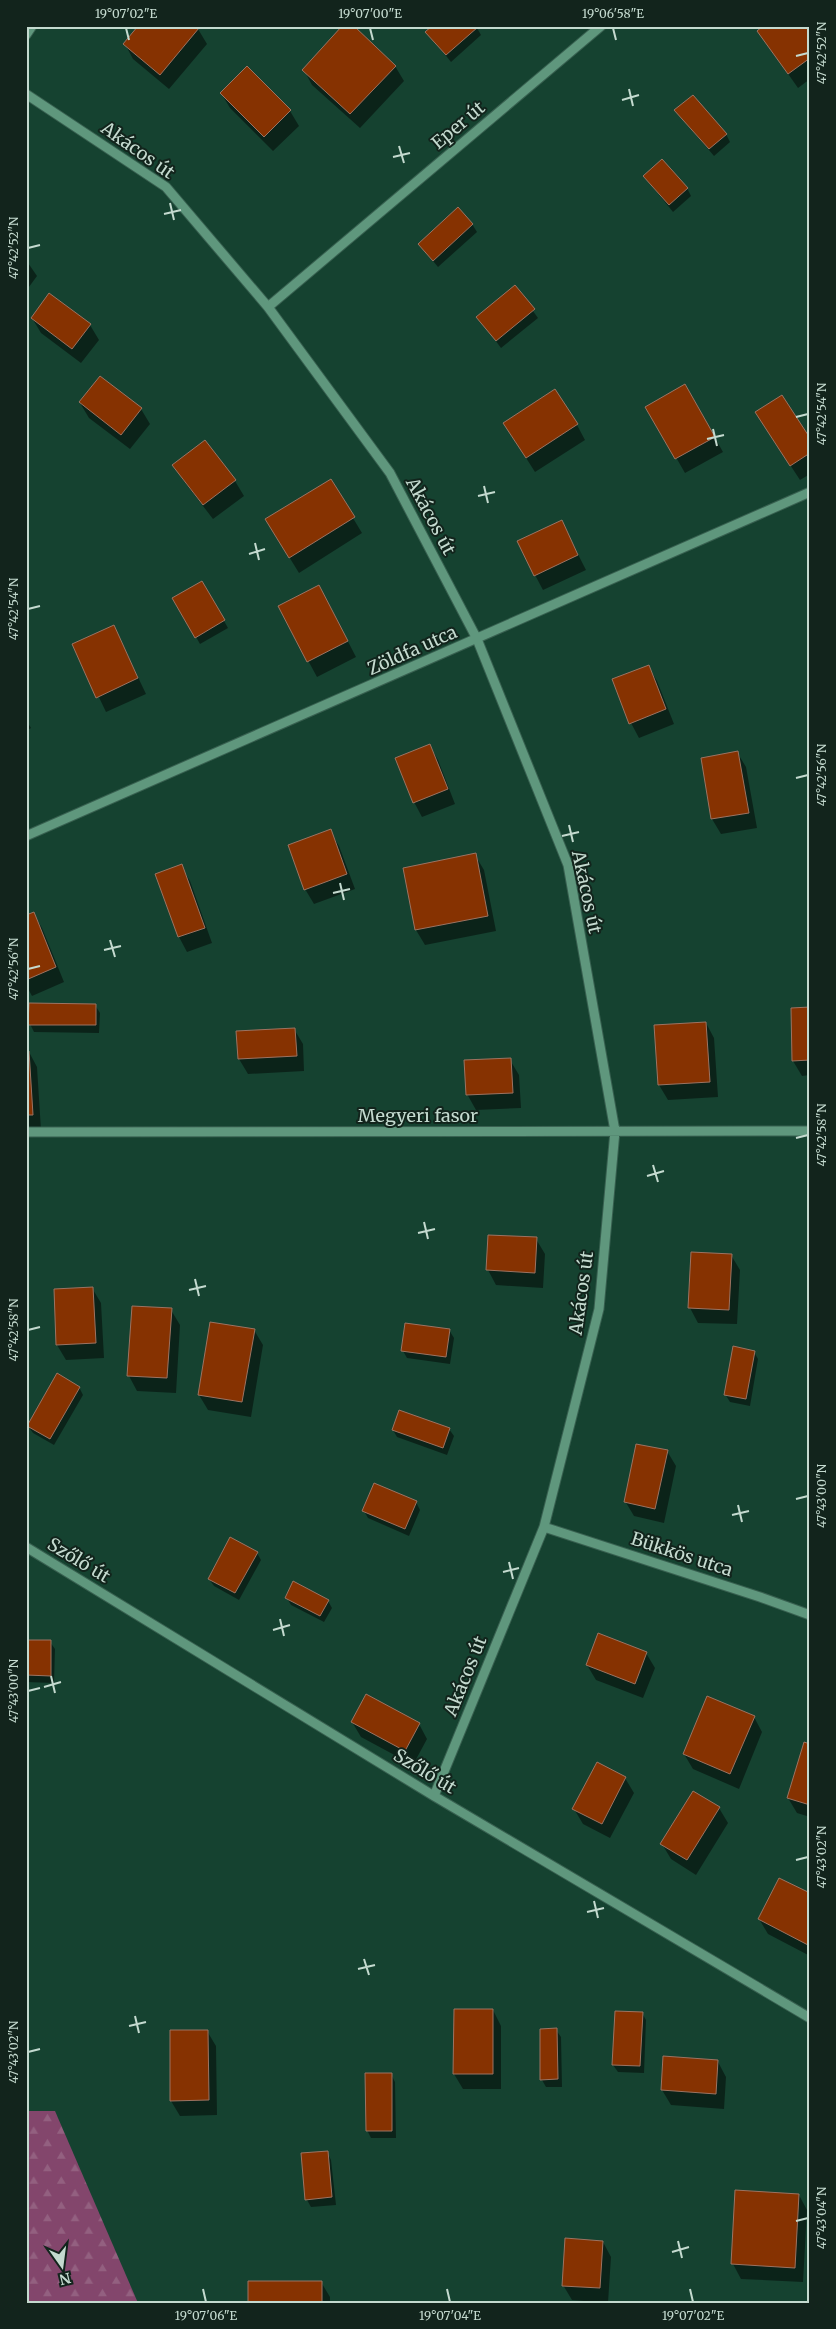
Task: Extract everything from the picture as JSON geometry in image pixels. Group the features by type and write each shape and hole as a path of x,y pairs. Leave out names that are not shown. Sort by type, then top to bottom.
{"street":[{"path":"26,35 32,26"},
{"name":"Eper út","path":"268,307 600,26"},
{"name":"Akácos út","path":"26,94 166,187 268,307 390,473 478,639 568,865 615,1131 599,1309 544,1527 434,1796"},
{"name":"Zöldfa utca","path":"26,836 810,492"},
{"name":"Megyeri fasor","path":"26,1132 810,1131"},
{"name":"Bükkös utca","path":"544,1527 810,1615"},
{"name":"Szőlő út","path":"26,1547 434,1796 810,2018"}],"green space":[{"path":"26,2111 55,2111 138,2303 26,2303"}],"building":[{"path":"138,26 196,26 199,28 160,75 123,44"},
{"path":"342,26 354,26 396,66 350,114 302,70"},
{"path":"432,26 478,27 446,55 425,32"},
{"path":"763,26 810,26 810,58 788,74 757,31"},
{"path":"247,66 291,110 264,137 220,93"},
{"path":"693,95 727,134 709,149 674,110"},
{"path":"662,159 688,188 669,205 643,176"},
{"path":"458,207 473,224 433,261 418,244"},
{"path":"515,285 535,309 496,341 476,317"},
{"path":"49,293 91,324 72,349 31,318"},
{"path":"100,376 142,408 121,435 79,402"},
{"path":"685,384 715,437 675,459 645,407"},
{"path":"555,389 578,424 526,458 503,423"},
{"path":"782,395 810,438 810,453 790,466 755,412"},
{"path":"205,440 236,480 203,505 172,465"},
{"path":"331,479 355,517 289,558 265,519"},
{"path":"562,520 578,555 534,576 517,541"},
{"path":"202,581 225,620 195,638 172,598"},
{"path":"319,585 348,641 307,662 278,606"},
{"path":"114,625 138,678 96,698 72,644"},
{"path":"649,665 666,709 629,724 612,679"},
{"path":"430,744 448,789 413,803 395,758"},
{"path":"738,751 749,813 711,819 701,758"},
{"path":"331,829 347,874 304,890 288,845"},
{"path":"476,853 488,916 415,930 403,868"},
{"path":"182,864 205,928 178,937 155,874"},
{"path":"34,912 56,967 26,980 26,915"},
{"path":"29,1003 96,1004 96,1025 28,1025"},
{"path":"810,1007 810,1060 792,1061 791,1008"},
{"path":"706,1022 710,1082 658,1085 654,1025"},
{"path":"295,1028 297,1056 238,1059 236,1031"},
{"path":"26,1051 29,1051 33,1115 26,1115"},
{"path":"511,1058 513,1093 466,1095 464,1060"},
{"path":"488,1235 537,1237 535,1273 486,1270"},
{"path":"691,1252 732,1254 729,1310 688,1308"},
{"path":"93,1287 96,1343 56,1345 54,1289"},
{"path":"132,1306 172,1308 167,1378 127,1376"},
{"path":"210,1322 255,1329 242,1402 198,1395"},
{"path":"405,1323 450,1329 446,1357 401,1351"},
{"path":"733,1346 755,1351 746,1399 724,1395"},
{"path":"57,1373 80,1387 50,1439 27,1426"},
{"path":"399,1410 450,1428 443,1448 392,1430"},
{"path":"636,1444 668,1450 655,1509 624,1502"},
{"path":"374,1483 417,1501 405,1529 362,1511"},
{"path":"230,1537 258,1552 235,1593 208,1579"},
{"path":"293,1581 329,1600 320,1616 285,1598"},
{"path":"598,1633 647,1652 635,1684 586,1665"},
{"path":"26,1640 51,1640 51,1676 26,1675"},
{"path":"366,1694 420,1723 405,1751 351,1722"},
{"path":"707,1696 755,1716 730,1774 683,1754"},
{"path":"804,1742 810,1744 810,1805 787,1798"},
{"path":"597,1762 626,1777 602,1824 572,1809"},
{"path":"693,1791 720,1807 687,1860 660,1844"},
{"path":"779,1878 810,1893 808,1945 758,1919"},
{"path":"454,2009 493,2009 493,2074 453,2074"},
{"path":"615,2011 643,2012 640,2066 612,2065"},
{"path":"557,2028 558,2079 540,2080 540,2029"},
{"path":"170,2030 208,2030 209,2100 170,2101"},
{"path":"663,2056 718,2060 716,2094 661,2090"},
{"path":"365,2073 392,2073 392,2131 366,2131"},
{"path":"328,2151 332,2197 305,2200 301,2153"},
{"path":"735,2190 799,2194 795,2268 731,2264"},
{"path":"565,2238 603,2241 600,2288 562,2286"},
{"path":"248,2281 322,2281 322,2303 248,2303"}]}
